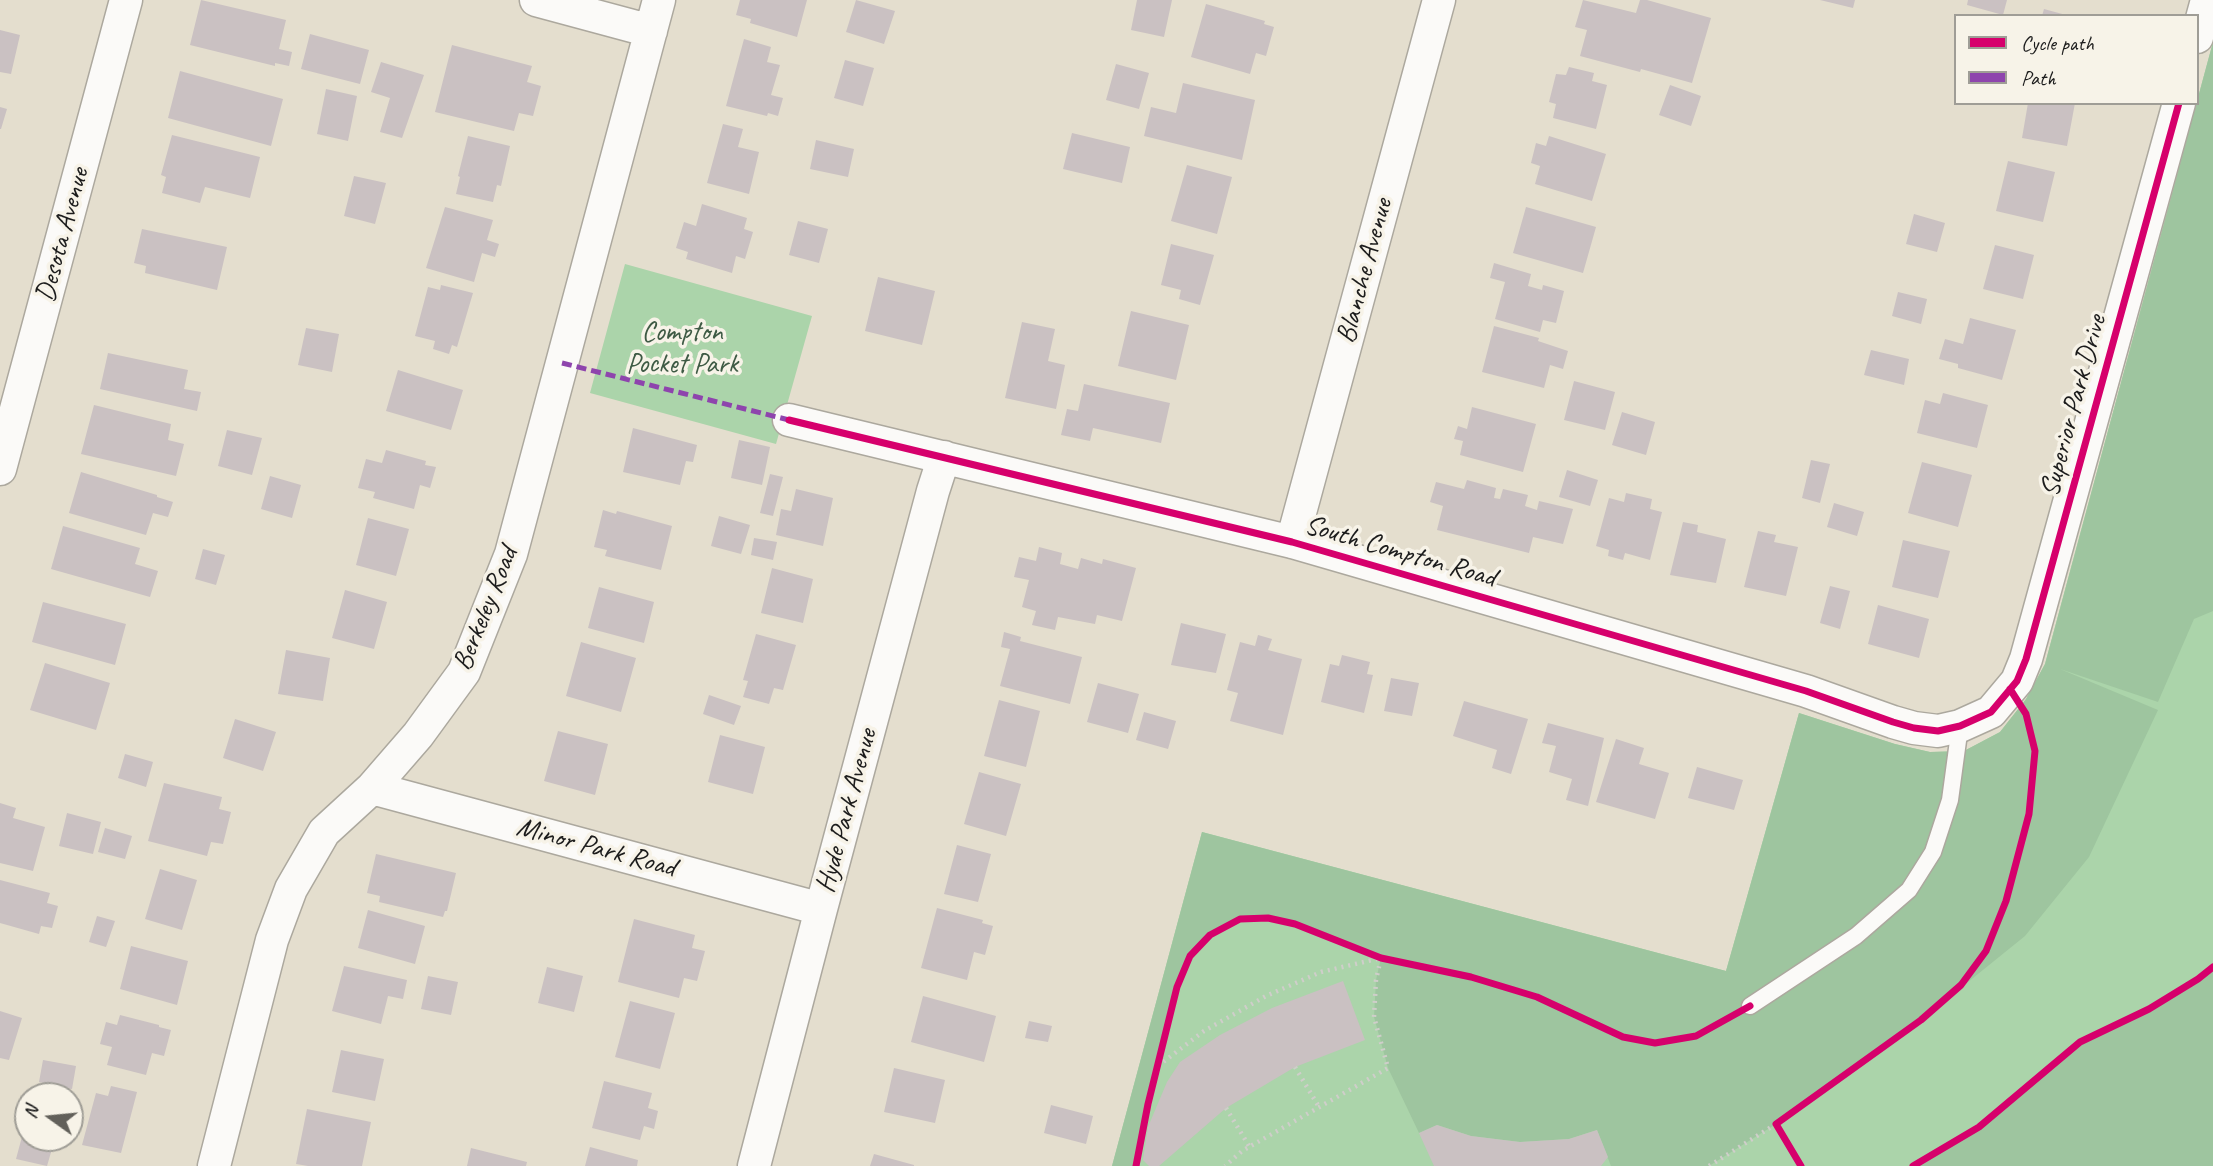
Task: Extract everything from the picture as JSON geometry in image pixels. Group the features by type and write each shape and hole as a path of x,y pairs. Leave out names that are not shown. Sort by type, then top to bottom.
{"street":[{"name":"Desota Avenue","path":"0,469 126,0"},
{"path":"536,0 651,31"},
{"name":"Berkeley Road","path":"214,1166 272,940 291,889 324,832 372,788 418,735 464,672 511,554 659,0"},
{"name":"Blanche Avenue","path":"1292,542 1439,0"},
{"path":"2199,30 2207,0"},
{"name":"Superior Park Drive","path":"1991,712 2017,681 2026,659 2178,105"},
{"name":"South Compton Road","path":"789,420 1292,542 1806,691 1914,728 1938,731 1959,726 1991,712"},
{"name":"Hyde Park Avenue","path":"754,1166 944,457"},
{"name":"Minor Park Road","path":"372,788 821,909"}],"lane":[{"path":"1750,1006 1856,936 1909,890 1933,852 1950,800 1959,726"}],"path":[{"path":"1369,953 1394,960"},
{"path":"1158,1066 1204,1031 1266,996 1321,972 1381,958"},
{"path":"1225,1166 1250,1146 1388,1068 1374,1017 1376,979 1381,958"},
{"path":"1154,1079 1161,1053"},
{"path":"1295,1067 1319,1107"},
{"path":"1226,1108 1250,1146"},
{"path":"1709,1166 1787,1116"},
{"path":"1776,1124 1782,1134"}],"green space":[{"path":"2213,42 2213,1166 1112,1166 1202,832 1726,971 1799,713 1895,744 1930,752 1964,751 2000,732 2026,699 2045,664 2196,105 2199,105 2199,94"},
{"path":"2213,42 2213,611 2194,619 2158,702 2060,669 2158,710 2089,857 2025,936 1921,1020 1776,1124 1709,1166 1611,1166 1597,1130 1569,1139 1520,1142 1471,1136 1437,1125 1419,1133 1388,1068 1374,1017 1376,980 1381,958 1295,924 1268,918 1240,919 1210,935 1190,956 1177,987 1148,1104 1136,1166 1112,1166 1202,832 1726,971 1799,713 1895,744 1930,752 1964,751 2000,732 2026,699 2045,664 2196,105 2199,105 2199,94"},
{"name":"Compton Pocket Park","path":"625,264 812,316 776,444 590,393"},
{"path":"2213,967 2213,1166 1913,1166 1979,1127 2080,1042 2149,1009"}],"building":[{"path":"201,0 286,20 279,49 292,52 289,66 275,63 275,66 190,45"},
{"path":"740,0 807,0 797,37 750,23 751,19 736,15"},
{"path":"856,0 895,11 884,44 846,32"},
{"path":"1137,0 1172,0 1164,37 1131,30"},
{"path":"1583,0 1636,13 1640,0 1647,0 1711,18 1692,83 1580,56 1587,30 1575,27"},
{"path":"1820,0 1855,0 1853,8"},
{"path":"1968,0 2007,0 2003,14 1967,5"},
{"path":"1206,4 1265,21 1264,24 1274,27 1266,56 1256,53 1250,74 1191,57"},
{"path":"2044,9 2062,14 2043,14"},
{"path":"0,30 20,35 11,74 0,72"},
{"path":"310,34 369,50 360,84 301,69"},
{"path":"744,39 771,47 767,62 780,65 771,95 783,98 778,116 726,106"},
{"path":"452,45 532,66 527,82 541,86 533,116 519,113 514,131 435,112"},
{"path":"845,60 874,68 863,106 834,98"},
{"path":"381,62 424,75 402,138 380,132 390,98 371,92"},
{"path":"1116,64 1149,73 1139,109 1106,100"},
{"path":"1569,67 1594,73 1592,81 1607,85 1596,129 1553,118 1556,104 1549,102 1556,74 1566,75"},
{"path":"180,71 283,99 271,146 168,118"},
{"path":"1183,83 1255,100 1242,160 1144,136 1151,107 1176,113"},
{"path":"1670,85 1701,96 1691,126 1659,115"},
{"path":"326,89 357,96 348,141 317,134"},
{"path":"2028,105 2075,105 2067,146 2022,138"},
{"path":"0,107 7,109 1,129 0,129"},
{"path":"723,124 743,129 738,147 759,152 749,194 707,183"},
{"path":"1072,133 1130,147 1122,183 1063,169"},
{"path":"172,135 260,157 250,198 205,187 200,203 162,193 166,177 161,175"},
{"path":"468,136 510,146 501,186 497,185 493,202 456,194"},
{"path":"1549,136 1606,154 1592,201 1535,184 1540,166 1531,163 1536,143 1546,146"},
{"path":"816,140 854,149 848,177 810,169"},
{"path":"2008,161 2055,172 2043,222 1996,211"},
{"path":"1187,165 1232,177 1217,234 1171,221"},
{"path":"354,176 386,183 375,224 344,216"},
{"path":"702,204 747,218 744,229 753,232 745,259 736,256 732,273 686,259 688,252 676,248 684,222 696,226"},
{"path":"445,207 493,220 487,240 499,244 495,257 482,253 474,282 426,268"},
{"path":"1526,207 1596,227 1583,273 1513,253"},
{"path":"1914,214 1945,223 1937,252 1906,244"},
{"path":"798,221 828,229 819,263 789,255"},
{"path":"142,229 227,247 217,290 145,273 146,266 134,263"},
{"path":"1171,244 1214,255 1200,305 1179,299 1181,290 1161,285"},
{"path":"1995,245 2034,255 2023,299 1983,289"},
{"path":"1494,263 1531,274 1528,286 1542,290 1543,285 1564,291 1556,323 1543,320 1540,332 1495,319 1505,282 1490,278"},
{"path":"878,277 935,291 922,345 865,331"},
{"path":"441,285 473,293 457,347 452,345 449,354 433,349 435,341 415,336 428,287 440,290"},
{"path":"1898,292 1927,299 1921,324 1892,316"},
{"path":"1131,311 1189,325 1176,380 1118,366"},
{"path":"1970,318 2016,330 2002,380 1958,368 1958,364 1939,359 1945,339 1963,344"},
{"path":"1022,322 1055,329 1048,361 1065,365 1056,409 1005,398"},
{"path":"1494,326 1539,338 1538,341 1568,351 1563,369 1550,365 1544,388 1482,372"},
{"path":"306,328 339,334 332,372 298,365"},
{"path":"1871,350 1909,359 1904,385 1864,375"},
{"path":"108,353 188,370 184,389 201,392 197,411 100,389"},
{"path":"398,370 463,390 451,430 386,411"},
{"path":"1574,381 1615,392 1605,430 1564,420"},
{"path":"1084,384 1170,403 1161,443 1093,428 1090,441 1061,435 1067,409 1078,411"},
{"path":"1943,393 1988,405 1977,448 1917,433 1925,400 1940,404"},
{"path":"94,405 171,424 168,440 184,444 176,476 81,454"},
{"path":"1472,407 1536,424 1523,472 1460,455 1463,441 1454,439 1458,426 1467,429"},
{"path":"1622,412 1655,422 1646,455 1612,445"},
{"path":"633,428 697,445 693,462 686,461 680,485 623,472"},
{"path":"227,430 262,438 252,475 218,466"},
{"path":"739,440 770,447 762,485 731,478"},
{"path":"386,450 426,461 425,465 436,467 430,488 420,485 414,509 373,498 375,492 358,488 366,459 382,463"},
{"path":"1811,460 1830,464 1820,503 1802,498"},
{"path":"1922,462 1972,475 1958,527 1908,513"},
{"path":"1567,470 1598,480 1590,506 1559,497"},
{"path":"81,472 173,502 168,517 153,513 146,535 69,513"},
{"path":"770,474 783,477 773,516 760,513"},
{"path":"270,476 301,485 292,518 261,509"},
{"path":"1467,480 1496,488 1494,498 1500,499 1503,489 1528,495 1525,506 1537,510 1539,501 1573,509 1563,544 1533,537 1529,553 1437,530 1443,506 1430,502 1436,482 1464,489"},
{"path":"796,489 833,498 823,546 776,535 781,509 791,511"},
{"path":"1626,493 1652,499 1650,509 1662,512 1650,560 1625,553 1623,560 1608,556 1609,550 1596,546 1609,498 1624,502"},
{"path":"1834,503 1864,512 1857,536 1827,527"},
{"path":"603,510 616,514 617,511 672,526 661,570 605,556 607,550 594,547"},
{"path":"719,516 750,525 741,554 711,546"},
{"path":"368,518 409,529 396,576 356,565"},
{"path":"1683,522 1698,525 1697,532 1726,539 1716,583 1670,575"},
{"path":"63,526 140,548 135,564 158,571 150,597 51,569"},
{"path":"1758,531 1776,535 1774,542 1798,547 1786,596 1744,587"},
{"path":"754,538 777,542 773,560 751,555"},
{"path":"1903,540 1950,551 1938,598 1892,587"},
{"path":"1039,547 1062,553 1060,564 1078,569 1081,558 1102,564 1103,559 1136,568 1122,621 1097,615 1095,624 1058,617 1055,630 1032,625 1036,611 1022,607 1029,580 1014,577 1019,557 1036,561"},
{"path":"203,549 225,555 216,585 195,579"},
{"path":"772,568 813,579 803,623 761,613"},
{"path":"1830,586 1850,591 1840,629 1820,623"},
{"path":"599,587 654,602 644,643 588,628"},
{"path":"345,590 387,602 374,649 332,638"},
{"path":"43,602 126,624 115,665 32,642"},
{"path":"1878,605 1929,619 1919,658 1868,644"},
{"path":"1181,623 1226,634 1216,673 1171,665"},
{"path":"1004,632 1021,637 1020,641 1082,657 1070,704 1000,686 1010,649 1001,647"},
{"path":"756,634 796,645 783,690 774,688 769,704 743,697 748,681 743,680"},
{"path":"1258,635 1272,639 1268,650 1302,659 1283,735 1230,721 1238,693 1227,690 1240,642 1255,646"},
{"path":"581,642 636,658 621,712 566,696"},
{"path":"286,650 330,658 323,701 278,694"},
{"path":"1342,655 1370,662 1367,674 1373,675 1364,713 1321,702 1330,664 1339,666"},
{"path":"45,663 110,683 96,730 30,710"},
{"path":"1391,678 1419,683 1412,716 1384,711"},
{"path":"1098,683 1139,694 1128,733 1087,722"},
{"path":"709,695 741,706 734,725 703,714"},
{"path":"999,700 1040,711 1026,767 984,756"},
{"path":"1464,701 1528,719 1511,774 1492,768 1497,750 1453,736"},
{"path":"1144,712 1176,721 1168,749 1136,740"},
{"path":"235,719 276,732 263,771 223,758"},
{"path":"1548,723 1604,738 1588,806 1566,800 1572,779 1549,772 1556,746 1542,743"},
{"path":"558,731 608,744 595,795 544,781"},
{"path":"720,735 765,747 753,794 708,782"},
{"path":"1616,739 1644,748 1639,764 1669,773 1655,819 1596,802"},
{"path":"125,754 153,762 146,787 118,778"},
{"path":"1697,767 1743,780 1734,810 1688,798"},
{"path":"979,772 1021,784 1006,836 964,824"},
{"path":"164,783 222,797 219,809 231,812 223,844 211,842 207,856 148,841"},
{"path":"0,803 16,808 13,818 45,827 33,871 0,863"},
{"path":"67,813 101,822 93,854 59,846"},
{"path":"105,828 132,836 125,859 98,852"},
{"path":"957,845 991,854 978,902 944,894"},
{"path":"376,854 456,873 447,911 443,917 379,902 380,896 367,893"},
{"path":"160,869 197,880 182,930 145,919"},
{"path":"0,880 50,893 47,903 58,906 52,928 41,926 39,934 0,923"},
{"path":"937,908 983,920 982,923 993,926 985,955 974,952 967,980 921,968"},
{"path":"368,910 425,926 415,964 358,948"},
{"path":"97,916 115,921 106,947 89,942"},
{"path":"634,919 695,935 692,948 705,951 697,981 684,978 679,998 618,982"},
{"path":"131,946 188,961 177,1005 120,989"},
{"path":"344,966 407,980 403,999 388,996 381,1024 332,1011"},
{"path":"547,967 583,976 574,1012 538,1003"},
{"path":"428,976 458,982 451,1015 421,1009"},
{"path":"1343,981 1365,1040 1295,1067 1226,1108 1159,1166 1149,1166 1143,1160 1148,1127 1167,1082 1180,1062 1220,1035 1272,1008"},
{"path":"923,996 996,1016 984,1062 911,1042"},
{"path":"630,1001 675,1013 660,1069 615,1057"},
{"path":"0,1011 22,1018 9,1060 0,1058"},
{"path":"120,1015 171,1030 164,1056 152,1053 146,1075 107,1065 112,1047 100,1044 106,1022 117,1025"},
{"path":"1029,1021 1052,1026 1048,1042 1025,1038"},
{"path":"341,1050 384,1059 375,1101 332,1092"},
{"path":"43,1060 76,1066 73,1082 39,1082"},
{"path":"894,1068 945,1080 935,1123 884,1112"},
{"path":"604,1081 652,1093 648,1108 658,1111 654,1129 644,1126 640,1140 592,1128"},
{"path":"111,1086 137,1092 121,1153 84,1145 96,1093 108,1096"},
{"path":"1051,1105 1093,1116 1086,1144 1044,1133"},
{"path":"307,1109 371,1122 362,1166 296,1164"},
{"path":"1437,1125 1471,1136 1520,1142 1569,1139 1597,1130 1608,1157 1601,1166 1434,1166 1419,1133"},
{"path":"590,1147 638,1160 637,1166 585,1166"},
{"path":"471,1148 527,1162 526,1166 467,1166"},
{"path":"18,1152 51,1152 47,1166 16,1159"},
{"path":"874,1154 914,1165 914,1166 870,1166"}],"marked path":[{"path":"562,363 789,420"}],"cycle path":[{"path":"789,420 1292,542 1806,691 1893,722 1938,731 1960,726 1991,712 2017,681 2026,659 2178,105"},
{"path":"1801,1166 1776,1124 1921,1020 1961,985 1986,951 2006,901 2029,814 2035,751 2026,714 2010,689"},
{"path":"1136,1166 1148,1104 1177,987 1190,956 1210,935 1240,919 1268,918 1295,924 1381,958 1471,977 1537,997 1623,1037 1655,1043 1696,1036 1750,1006"},
{"path":"1913,1166 1979,1127 2080,1042 2149,1009 2213,967"}]}
